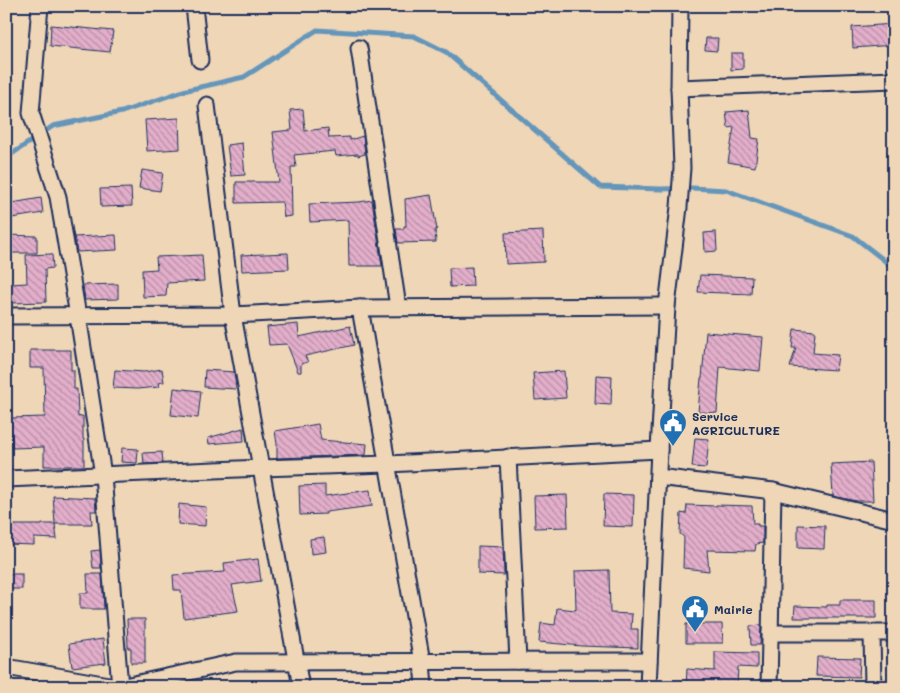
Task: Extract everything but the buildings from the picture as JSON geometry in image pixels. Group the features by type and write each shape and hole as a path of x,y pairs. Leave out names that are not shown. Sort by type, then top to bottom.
{"street":[{"path":"40,6 31,113 58,197 103,475 120,687"},
{"path":"194,6 200,60"},
{"path":"648,687 667,306 680,207 682,168 679,88 680,6"},
{"path":"359,48 398,308"},
{"path":"679,88 894,80"},
{"path":"207,105 233,314 301,687"},
{"path":"6,316 233,314 360,308 667,306"},
{"path":"360,308 422,662 424,687"},
{"path":"6,480 388,464 659,450"},
{"path":"508,457 518,661"},
{"path":"658,477 773,491 894,520"},
{"path":"769,687 773,491"},
{"path":"770,633 894,632"},
{"path":"872,633 873,687"},
{"path":"6,668 120,687 236,662 649,661"}],"waterway":[{"path":"6,158 53,126 122,112 183,91 244,77 317,30 414,36 446,52 600,187 726,190 853,236 894,268"}],"place":[{"name":"Service AGRICULTURE","path":"673,447"},
{"name":"Mairie","path":"695,633"}]}
